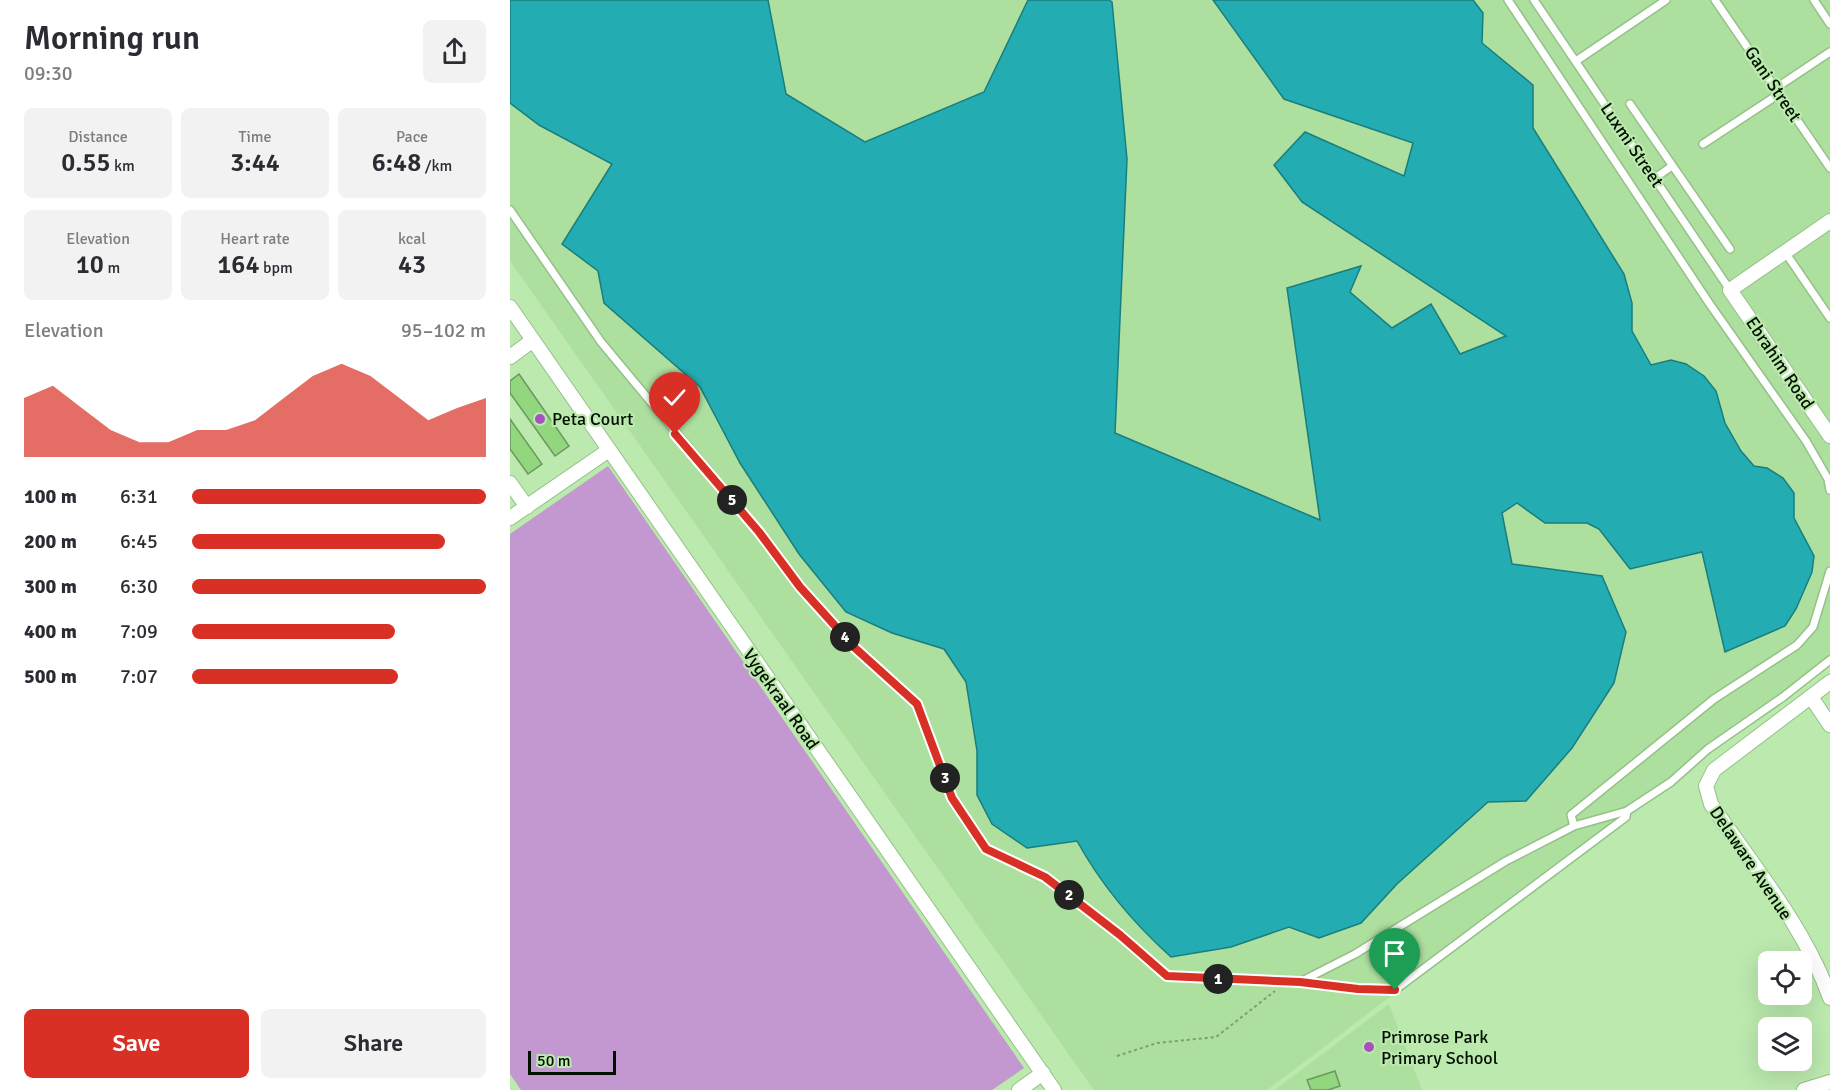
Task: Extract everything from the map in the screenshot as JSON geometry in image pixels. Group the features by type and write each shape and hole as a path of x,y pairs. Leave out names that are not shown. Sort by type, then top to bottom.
{"street":[{"path":"1731,290 1830,221"},
{"name":"Ebrahim Road","path":"1731,290 1830,436"},
{"name":"Vygekraal Road","path":"510,307 1054,1090"},
{"path":"510,357 533,340"},
{"path":"510,518 609,450"},
{"path":"510,483 527,507"},
{"path":"1830,682 1811,697 1830,725"},
{"name":"Delaware Avenue","path":"1811,697 1714,770 1707,781 1706,790 1711,804 1801,934 1830,999"},
{"path":"1019,1090 1043,1073"},
{"path":"1804,1090 1830,1082"}],"lane":[{"path":"1508,0 1709,303 1806,441 1829,481 1830,490"},
{"name":"Luxmi Street","path":"1534,0 1731,290"},
{"path":"1576,61 1666,0"},
{"name":"Gani Street","path":"1715,0 1830,168"},
{"path":"1814,0 1830,24"},
{"path":"1703,144 1830,52"},
{"path":"1630,104 1730,249"},
{"path":"1655,178 1672,166"},
{"path":"510,210 601,342 759,532 800,587 855,648 917,704 952,798 986,849 1045,877 1120,935 1167,976 1300,982 1358,989 1395,990 1626,816 1627,811"},
{"path":"1785,252 1830,318"},
{"path":"1574,826 1571,814 1714,699 1797,645 1813,627 1830,571"},
{"path":"1300,982 1355,954 1506,861 1574,826 1627,811 1671,782 1708,749 1784,697 1830,660"}],"path":[{"path":"1117,1056 1157,1043 1216,1037 1269,993 1280,989"}],"shaded area":[{"path":"510,0 1830,0 1830,663 1267,1090 1094,1090 510,261"},
{"path":"608,466 1024,1068 992,1090 521,1090 510,1074 510,534"},
{"name":"Primrose Park Primary School","path":"1389,1004 1422,1090 1275,1090"}],"water":[{"path":"510,0 768,0 786,94 865,142 984,92 1028,0 1109,0 1112,2 1127,159 1115,433 1320,520 1287,288 1361,266 1350,292 1392,328 1431,304 1460,354 1506,336 1302,202 1274,165 1305,132 1404,176 1413,143 1284,99 1213,0 1473,0 1483,13 1482,43 1533,85 1533,128 1624,274 1632,303 1632,331 1651,365 1671,360 1686,364 1704,376 1716,391 1725,423 1741,451 1754,466 1767,468 1783,478 1794,493 1794,518 1814,556 1812,572 1796,609 1785,626 1725,652 1702,552 1630,569 1599,529 1587,523 1545,523 1517,503 1502,513 1512,564 1602,576 1626,632 1614,683 1572,748 1526,801 1488,802 1397,884 1361,923 1319,938 1289,927 1231,947 1171,957 1119,903 1077,841 1027,848 992,824 977,795 977,751 966,682 944,649 892,633 846,612 799,554 740,463 700,387 604,303 598,271 562,244 612,164 539,125 510,103"}],"building":[{"name":"Peta Court","path":"519,374 569,446 555,456 510,393 510,381"},
{"name":"Peta Court","path":"510,419 542,464 528,474 510,449"},
{"path":"1335,1071 1340,1086 1328,1090 1311,1090 1307,1080"}],"place":[{"name":"Peta Court","path":"540,419"},
{"name":"Primrose Park Primary School","path":"1369,1047"}],"route":[{"path":"675,434 759,532 800,587 855,648 917,704 952,798 986,849 1045,877 1120,935 1167,976 1300,982 1358,989 1395,990"}]}
